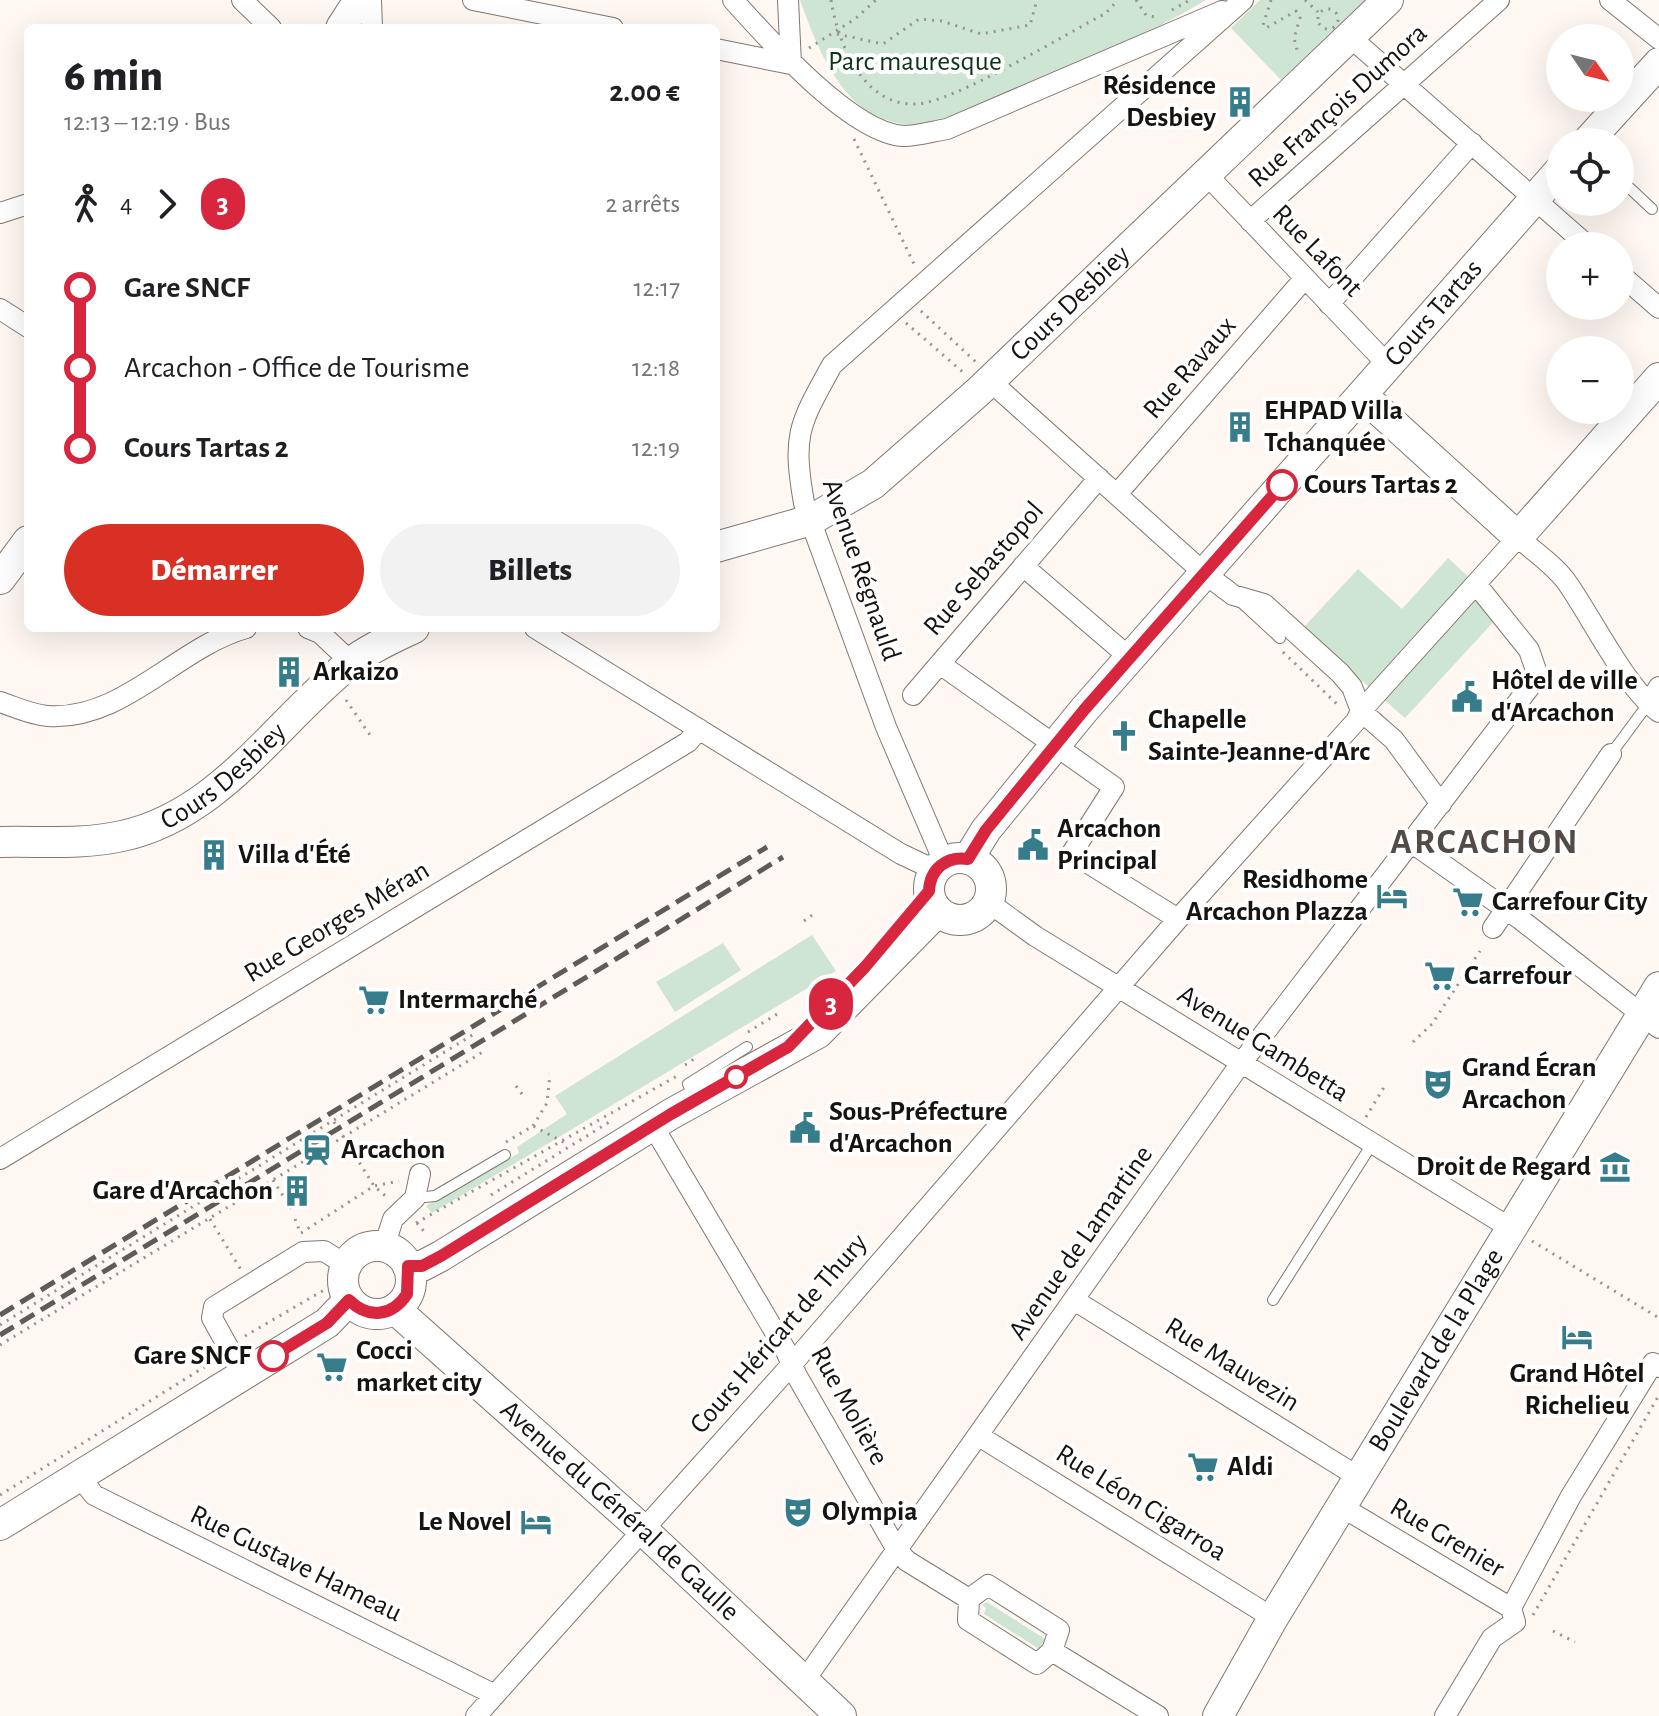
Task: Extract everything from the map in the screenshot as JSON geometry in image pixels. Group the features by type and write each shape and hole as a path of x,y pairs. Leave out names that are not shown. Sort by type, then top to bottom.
{"street":[{"path":"242,0 267,24"},
{"path":"344,24 359,0"},
{"path":"371,0 372,24"},
{"path":"473,0 593,24"},
{"path":"733,0 791,64 837,103 886,131 904,136 947,129 1241,1"},
{"path":"788,0 791,64"},
{"name":"Cours Desbiey","path":"720,546 811,520 873,484 979,375 1206,174 1388,0"},
{"name":"Rue François Dumora","path":"1250,221 1499,0"},
{"path":"1610,0 1659,39"},
{"path":"917,293 1241,1"},
{"path":"1350,37 1572,232"},
{"path":"720,50 791,64"},
{"path":"1600,128 1659,63"},
{"path":"1329,304 1472,143"},
{"name":"Rue Lafont","path":"1206,174 1388,365"},
{"name":"Cours Tartas","path":"408,1266 422,1266 441,1256 694,1101 818,1033 1129,657 1546,185"},
{"path":"0,213 24,205"},
{"name":"Rue Ravaux","path":"1117,494 1305,278"},
{"path":"1634,286 1659,308"},
{"name":"Avenue Régnauld","path":"917,293 895,316 832,365 800,423 798,466 811,520 943,879"},
{"path":"0,309 24,324"},
{"path":"979,375 1204,573 1233,595 1264,604 1352,687 1360,701 1361,711 1394,740 1441,804"},
{"path":"1518,537 1659,378"},
{"path":"1362,395 1566,580 1655,701"},
{"name":"Rue Sebastopol","path":"913,695 1099,478"},
{"name":"Cours Héricart de Thury","path":"476,1716 792,1364 1122,988 1178,919 1518,537"},
{"path":"0,579 24,546"},
{"path":"1023,566 1129,657"},
{"name":"Avenue de Lamartine","path":"804,1681 1241,1063 1538,676 1529,650 1476,584"},
{"path":"0,702 47,716 92,710 114,702 171,664 238,632"},
{"path":"318,632 341,672"},
{"name":"Cours Desbiey","path":"0,842 83,842 124,836 159,824 214,791 341,672 407,632"},
{"path":"541,632 943,879 985,871 990,881 988,902 982,910 965,919 955,920 943,879"},
{"path":"940,664 1114,787 1072,853 1178,919"},
{"name":"Rue Georges Méran","path":"0,1159 675,750 699,729"},
{"path":"1493,928 1513,914 1611,754"},
{"path":"1411,842 1513,914 1650,1022"},
{"name":"Avenue Gambetta","path":"988,902 1007,919 1512,1229"},
{"name":"Boulevard de la Plage","path":"1218,1716 1273,1618 1512,1229 1650,1022 1659,987"},
{"name":"Rue Molière","path":"653,1126 897,1550"},
{"path":"387,1240 393,1219 414,1207 420,1174"},
{"path":"387,1240 408,1266 407,1294 395,1309 375,1314 365,1312 349,1300 343,1282 346,1265 364,1248 387,1240"},
{"path":"236,1361 212,1318 214,1307 303,1252 324,1251 346,1265"},
{"path":"0,1525 79,1476 236,1361 327,1323 349,1300"},
{"name":"Rue Mauvezin","path":"1074,1300 1360,1478"},
{"name":"Avenue du Général de Gaulle","path":"395,1309 643,1530 841,1716"},
{"path":"1445,1716 1492,1638 1513,1615 1571,1496 1653,1363 1659,1367"},
{"name":"Rue Léon Cigarroa","path":"979,1436 1273,1618"},
{"name":"Rue Gustave Hameau","path":"79,1476 94,1495 495,1695"},
{"name":"Rue Grenier","path":"1342,1507 1513,1615"},
{"path":"897,1550 907,1561 969,1599"},
{"path":"988,1585 1059,1630 1052,1651 1037,1664 968,1620 969,1599 988,1585"},
{"path":"1052,1651 1158,1716"}],"lane":[{"path":"1634,192 1652,209"},
{"path":"1233,595 1280,638"},
{"path":"1611,754 1655,701"},
{"path":"694,1101 688,1084 744,1042"},
{"path":"1273,1300 1372,1144"},
{"path":"414,1207 505,1155"}],"path":[{"path":"831,0 836,33 872,88 893,101 919,104 959,90 1106,13 1118,0"},
{"path":"791,64 817,41 836,33 876,0"},
{"path":"836,33 883,44 919,19 942,21 981,34 1030,25 1037,0"},
{"path":"1136,0 1146,15 1160,18 1190,0"},
{"path":"1271,0 1263,25 1266,28 1296,11 1300,18 1294,46 1312,74"},
{"path":"1305,0 1318,12 1323,25 1337,26 1338,18 1331,11 1318,12"},
{"path":"837,103 917,293 979,375"},
{"path":"895,316 979,375"},
{"path":"341,672 372,738"},
{"path":"804,921 815,913"},
{"path":"1413,1042 1432,1024 1480,951"},
{"path":"744,1042 782,1011"},
{"path":"0,1325 474,1034"},
{"path":"0,1345 486,1050"},
{"path":"685,1065 697,1057"},
{"path":"387,1240 701,1062"},
{"path":"533,1126 547,1103 550,1074"},
{"path":"1366,1117 1386,1084"},
{"path":"516,1086 522,1094"},
{"path":"334,1122 374,1186 393,1203"},
{"path":"309,1158 313,1165"},
{"path":"273,1180 292,1210"},
{"path":"286,1201 298,1194"},
{"path":"414,1207 417,1223 427,1235"},
{"path":"209,1219 241,1270"},
{"path":"295,1219 305,1243"},
{"path":"1512,1229 1659,1318"},
{"path":"0,1495 236,1361 311,1295"},
{"path":"1535,1614 1659,1395"},
{"path":"1553,1631 1575,1642"}],"green space":[{"name":"Parc mauresque","path":"800,0 1206,0 1137,37 966,113 937,123 910,125 873,115 845,91 818,46"},
{"path":"1260,0 1365,0 1281,80 1231,28"},
{"path":"1448,558 1473,581 1465,591 1497,618 1405,718 1302,629 1358,569 1402,609"},
{"path":"812,935 836,971 432,1213 426,1206 519,1153 517,1147 567,1114 555,1096"},
{"path":"723,943 741,970 675,1012 656,982"},
{"path":"987,1602 1045,1639 1039,1649 984,1614 986,1608 982,1605"}],"railway":[{"path":"0,1315 767,847"},
{"path":"0,1335 783,857"}],"bus line":[{"name":"3","path":"273,1356 327,1323 349,1300 365,1312 375,1314 395,1309 402,1303 410,1285 408,1266 422,1266 441,1256 671,1114 788,1047 865,967 929,891 935,870 952,859 968,859 981,836 1084,710 1282,485"}],"place":[{"name":"Résidence Desbiey","path":"1240,102"},
{"name":"EHPAD Villa Tchanquée","path":"1240,427"},
{"name":"Cours Tartas 2","path":"1282,485"},
{"name":"Arkaizo","path":"289,672"},
{"name":"Hôtel de ville d'Arcachon","path":"1467,697"},
{"name":"Chapelle Sainte-Jeanne-d'Arc","path":"1124,736"},
{"name":"Arcachon Principal","path":"1033,845"},
{"name":"Villa d'Été","path":"214,855"},
{"name":"Residhome Arcachon Plazza","path":"1392,896"},
{"name":"Carrefour City","path":"1468,902"},
{"name":"Carrefour","path":"1440,976"},
{"name":"Intermarché","path":"374,1000"},
{"name":"Grand Écran Arcachon","path":"1438,1084"},
{"name":"Sous-Préfecture d'Arcachon","path":"805,1128"},
{"name":"Arcachon","path":"317,1150"},
{"name":"Droit de Regard","path":"1615,1167"},
{"name":"Gare d'Arcachon","path":"297,1191"},
{"name":"Grand Hôtel Richelieu","path":"1577,1337"},
{"name":"Gare SNCF","path":"273,1356"},
{"name":"Cocci market city","path":"332,1367"},
{"name":"Aldi","path":"1203,1467"},
{"name":"Olympia","path":"798,1512"},
{"name":"Le Novel","path":"536,1522"}],"district":[{"name":"ARCACHON","path":"1485,842"}]}
